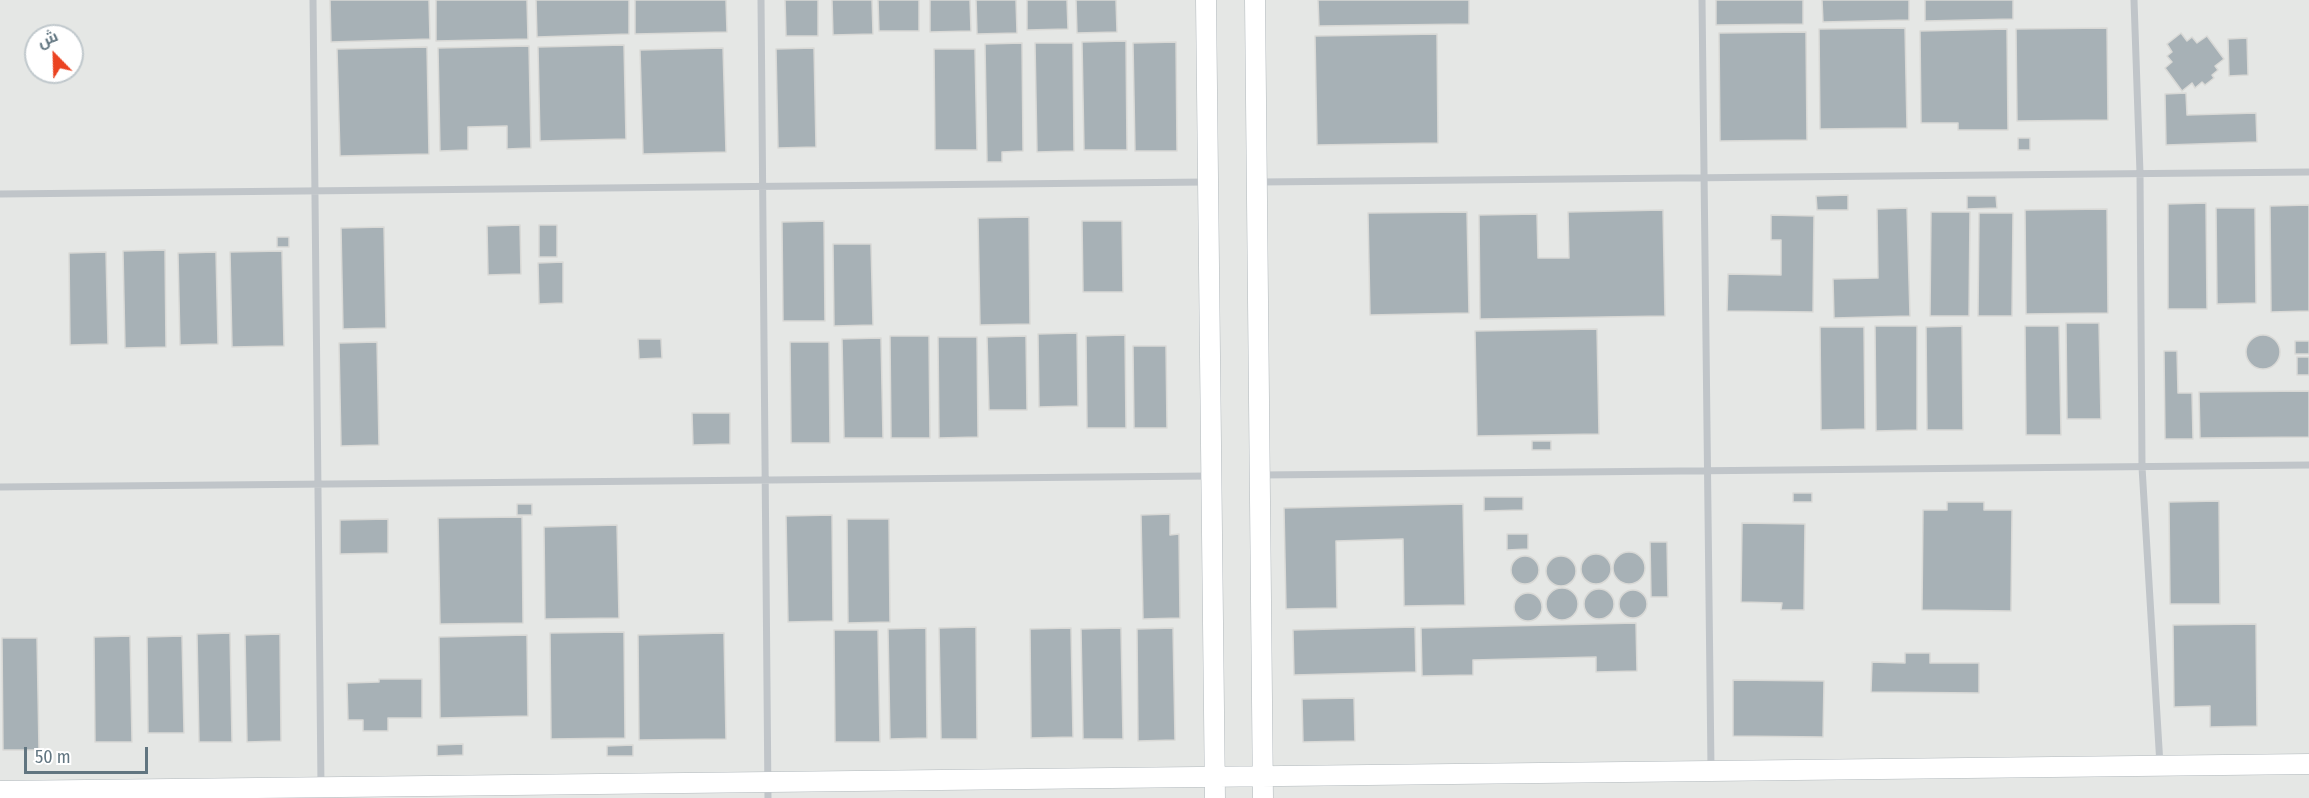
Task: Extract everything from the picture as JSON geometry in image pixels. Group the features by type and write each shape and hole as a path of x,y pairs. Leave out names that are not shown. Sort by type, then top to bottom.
{"street":[{"path":"1206,0 1215,798"},
{"path":"1255,0 1263,798"},
{"path":"0,791 321,787 768,790 1263,776 2309,764"}],"lane":[{"path":"313,0 321,787"},
{"path":"761,0 768,790"},
{"path":"1702,0 1711,771"},
{"path":"2134,0 2140,173 2142,467 2160,766"},
{"path":"1257,182 2309,172"},
{"path":"0,194 1208,182"},
{"path":"1260,475 2309,465"},
{"path":"0,487 1212,476"}],"shaded area":[{"path":"0,0 2309,0 2309,798 0,798"}],"building":[{"path":"330,0 429,0 430,39 331,42"},
{"path":"436,0 527,0 528,39 436,41"},
{"path":"536,0 629,0 629,34 537,37"},
{"path":"635,0 726,0 727,32 635,34"},
{"path":"785,0 818,0 818,36 786,36"},
{"path":"832,0 872,0 873,34 833,35"},
{"path":"878,0 919,0 919,31 879,31"},
{"path":"930,0 970,0 971,31 930,32"},
{"path":"976,0 1016,0 1017,33 977,34"},
{"path":"1027,0 1067,0 1068,29 1027,30"},
{"path":"1076,0 1116,0 1117,32 1077,33"},
{"path":"1318,0 1469,0 1469,24 1319,26"},
{"path":"1716,0 1803,0 1803,24 1716,25"},
{"path":"1822,0 1909,0 1909,20 1823,22"},
{"path":"1925,0 2013,0 2013,19 1925,21"},
{"path":"1905,28 1907,128 1820,129 1819,29"},
{"path":"2107,28 2108,120 2017,121 2016,29"},
{"path":"2007,29 2008,130 1958,130 1958,123 1921,123 1920,31"},
{"path":"1806,32 1807,140 1720,141 1719,33"},
{"path":"2181,33 2187,41 2192,37 2197,43 2207,36 2224,59 2215,66 2218,70 2212,75 2214,78 2205,85 2202,82 2195,88 2192,83 2182,91 2165,68 2172,62 2167,56 2172,52 2167,44"},
{"path":"1437,34 1438,143 1317,145 1315,36"},
{"path":"2247,38 2248,75 2229,76 2228,39"},
{"path":"1126,41 1127,150 1084,150 1082,42"},
{"path":"1176,42 1177,151 1135,151 1133,43"},
{"path":"1022,43 1023,151 1002,152 1002,162 987,162 985,44"},
{"path":"1035,43 1073,43 1074,151 1037,152"},
{"path":"624,45 626,139 540,141 538,47"},
{"path":"529,46 531,148 507,149 507,126 468,127 468,150 440,151 438,48"},
{"path":"427,47 429,154 340,156 337,49"},
{"path":"723,48 726,152 643,154 640,50"},
{"path":"814,48 816,147 778,148 776,49"},
{"path":"934,49 975,49 977,150 935,150"},
{"path":"2186,93 2187,115 2256,113 2257,142 2166,145 2165,94"},
{"path":"2018,138 2030,138 2030,150 2018,150"},
{"path":"1848,195 1848,210 1817,210 1816,196"},
{"path":"1967,196 1996,196 1997,208 1967,209"},
{"path":"2206,203 2207,309 2168,309 2168,204"},
{"path":"2309,205 2309,311 2271,312 2270,206"},
{"path":"1907,208 1910,316 1834,318 1833,279 1878,278 1877,209"},
{"path":"2216,208 2255,208 2256,303 2217,304"},
{"path":"2107,209 2108,313 2026,314 2025,210"},
{"path":"1663,210 1665,316 1480,319 1479,215 1537,214 1538,258 1569,258 1568,212"},
{"path":"1467,212 1469,313 1370,315 1368,213"},
{"path":"1931,212 1970,212 1969,316 1930,316"},
{"path":"1979,213 2013,213 2012,316 1978,316"},
{"path":"1771,215 1814,216 1813,312 1727,311 1728,274 1781,275 1781,240 1771,240"},
{"path":"1029,217 1030,324 980,325 978,218"},
{"path":"824,221 825,321 783,321 782,222"},
{"path":"1082,221 1122,221 1123,292 1083,292"},
{"path":"520,225 521,274 488,275 487,226"},
{"path":"539,225 557,225 557,257 539,257"},
{"path":"384,227 386,328 343,329 341,228"},
{"path":"277,237 289,237 289,247 277,247"},
{"path":"833,244 871,244 873,325 834,326"},
{"path":"165,250 166,347 125,348 123,251"},
{"path":"282,251 284,346 232,347 230,252"},
{"path":"106,252 108,344 70,345 69,253"},
{"path":"216,252 218,344 180,345 178,253"},
{"path":"563,262 563,303 539,304 538,263"},
{"path":"2066,323 2099,323 2101,419 2067,419"},
{"path":"1875,326 1917,326 1917,430 1876,431"},
{"path":"1962,326 1963,430 1927,430 1926,327"},
{"path":"2025,326 2059,326 2061,435 2026,435"},
{"path":"1820,327 1864,327 1865,429 1821,430"},
{"path":"1597,329 1599,434 1477,436 1475,331"},
{"path":"1077,333 1078,406 1039,407 1038,334"},
{"path":"1125,335 1126,428 1087,428 1086,336"},
{"path":"2263,335 2275,340 2280,352 2275,364 2263,369 2251,364 2246,352 2251,340"},
{"path":"890,336 929,336 930,438 891,438"},
{"path":"1026,336 1027,410 989,410 987,337"},
{"path":"938,337 977,337 978,437 939,438"},
{"path":"881,338 883,438 844,438 842,339"},
{"path":"638,339 661,339 662,358 639,359"},
{"path":"2295,341 2309,341 2309,354 2295,354"},
{"path":"377,342 379,445 341,446 339,343"},
{"path":"790,342 829,342 830,443 791,443"},
{"path":"1133,346 1166,346 1167,428 1134,428"},
{"path":"2164,351 2177,351 2178,393 2192,393 2193,439 2165,439"},
{"path":"2297,357 2309,357 2309,375 2297,375"},
{"path":"2309,391 2309,437 2200,438 2199,392"},
{"path":"692,413 730,413 730,444 693,445"},
{"path":"1532,441 1551,441 1551,450 1532,450"},
{"path":"1793,493 1812,493 1812,502 1793,502"},
{"path":"1484,497 1523,497 1523,510 1484,511"},
{"path":"2219,501 2220,604 2170,604 2169,502"},
{"path":"1947,502 1984,502 1984,510 2012,510 2011,611 1922,610 1923,510 1947,510"},
{"path":"517,504 532,504 532,515 517,515"},
{"path":"1463,504 1465,605 1404,606 1403,539 1336,541 1337,608 1286,609 1284,508"},
{"path":"1170,514 1170,535 1179,534 1180,618 1143,619 1141,515"},
{"path":"832,515 833,621 788,622 786,516"},
{"path":"522,517 523,623 440,624 438,518"},
{"path":"388,519 388,553 340,554 340,520"},
{"path":"847,519 889,519 890,622 848,623"},
{"path":"1742,523 1805,524 1804,610 1781,610 1782,603 1741,602"},
{"path":"617,525 619,618 545,619 544,527"},
{"path":"1507,534 1528,534 1528,549 1507,550"},
{"path":"1650,542 1667,542 1668,597 1651,597"},
{"path":"1629,552 1640,557 1645,568 1640,579 1629,584 1618,579 1613,568 1618,557"},
{"path":"1596,554 1602,555 1610,563 1610,575 1602,583 1596,584 1590,583 1582,575 1581,569 1582,563 1590,555"},
{"path":"1525,556 1535,560 1539,570 1535,580 1525,584 1515,580 1511,570 1515,560"},
{"path":"1561,556 1572,560 1576,571 1572,582 1561,586 1550,582 1546,571 1550,560"},
{"path":"1562,588 1573,593 1578,604 1573,615 1562,620 1551,615 1546,604 1551,593"},
{"path":"1599,589 1605,590 1613,598 1613,610 1605,618 1599,619 1593,618 1585,610 1584,604 1585,598 1593,590"},
{"path":"1633,590 1643,594 1647,604 1643,614 1633,618 1623,614 1619,604 1623,594"},
{"path":"1528,593 1538,597 1542,607 1538,617 1528,621 1518,617 1514,607 1518,597"},
{"path":"1636,623 1637,671 1596,672 1596,657 1473,660 1473,675 1422,676 1421,628"},
{"path":"2256,624 2257,726 2210,727 2210,706 2174,707 2173,625"},
{"path":"976,627 977,739 941,739 939,628"},
{"path":"1415,627 1416,672 1294,675 1293,630"},
{"path":"926,628 927,738 890,739 888,629"},
{"path":"1071,628 1073,737 1031,738 1030,629"},
{"path":"1121,628 1123,739 1083,739 1081,629"},
{"path":"1173,628 1175,740 1138,741 1137,629"},
{"path":"834,630 878,630 880,742 835,742"},
{"path":"624,632 625,738 551,739 550,633"},
{"path":"230,633 232,742 199,742 197,634"},
{"path":"724,633 726,739 639,740 638,635"},
{"path":"280,634 281,741 247,742 245,635"},
{"path":"527,635 528,716 440,718 439,637"},
{"path":"130,636 132,742 95,742 94,637"},
{"path":"182,636 184,733 148,733 147,637"},
{"path":"2,638 37,638 39,750 3,750"},
{"path":"1905,653 1930,653 1930,663 1979,663 1979,693 1871,692 1872,662 1905,663"},
{"path":"379,679 422,679 422,718 388,718 388,731 363,731 363,720 348,720 347,683 379,682"},
{"path":"1733,680 1824,681 1823,737 1733,736"},
{"path":"1354,698 1355,741 1303,742 1302,699"},
{"path":"463,744 463,755 437,756 437,745"},
{"path":"633,745 633,756 607,756 607,746"}]}
